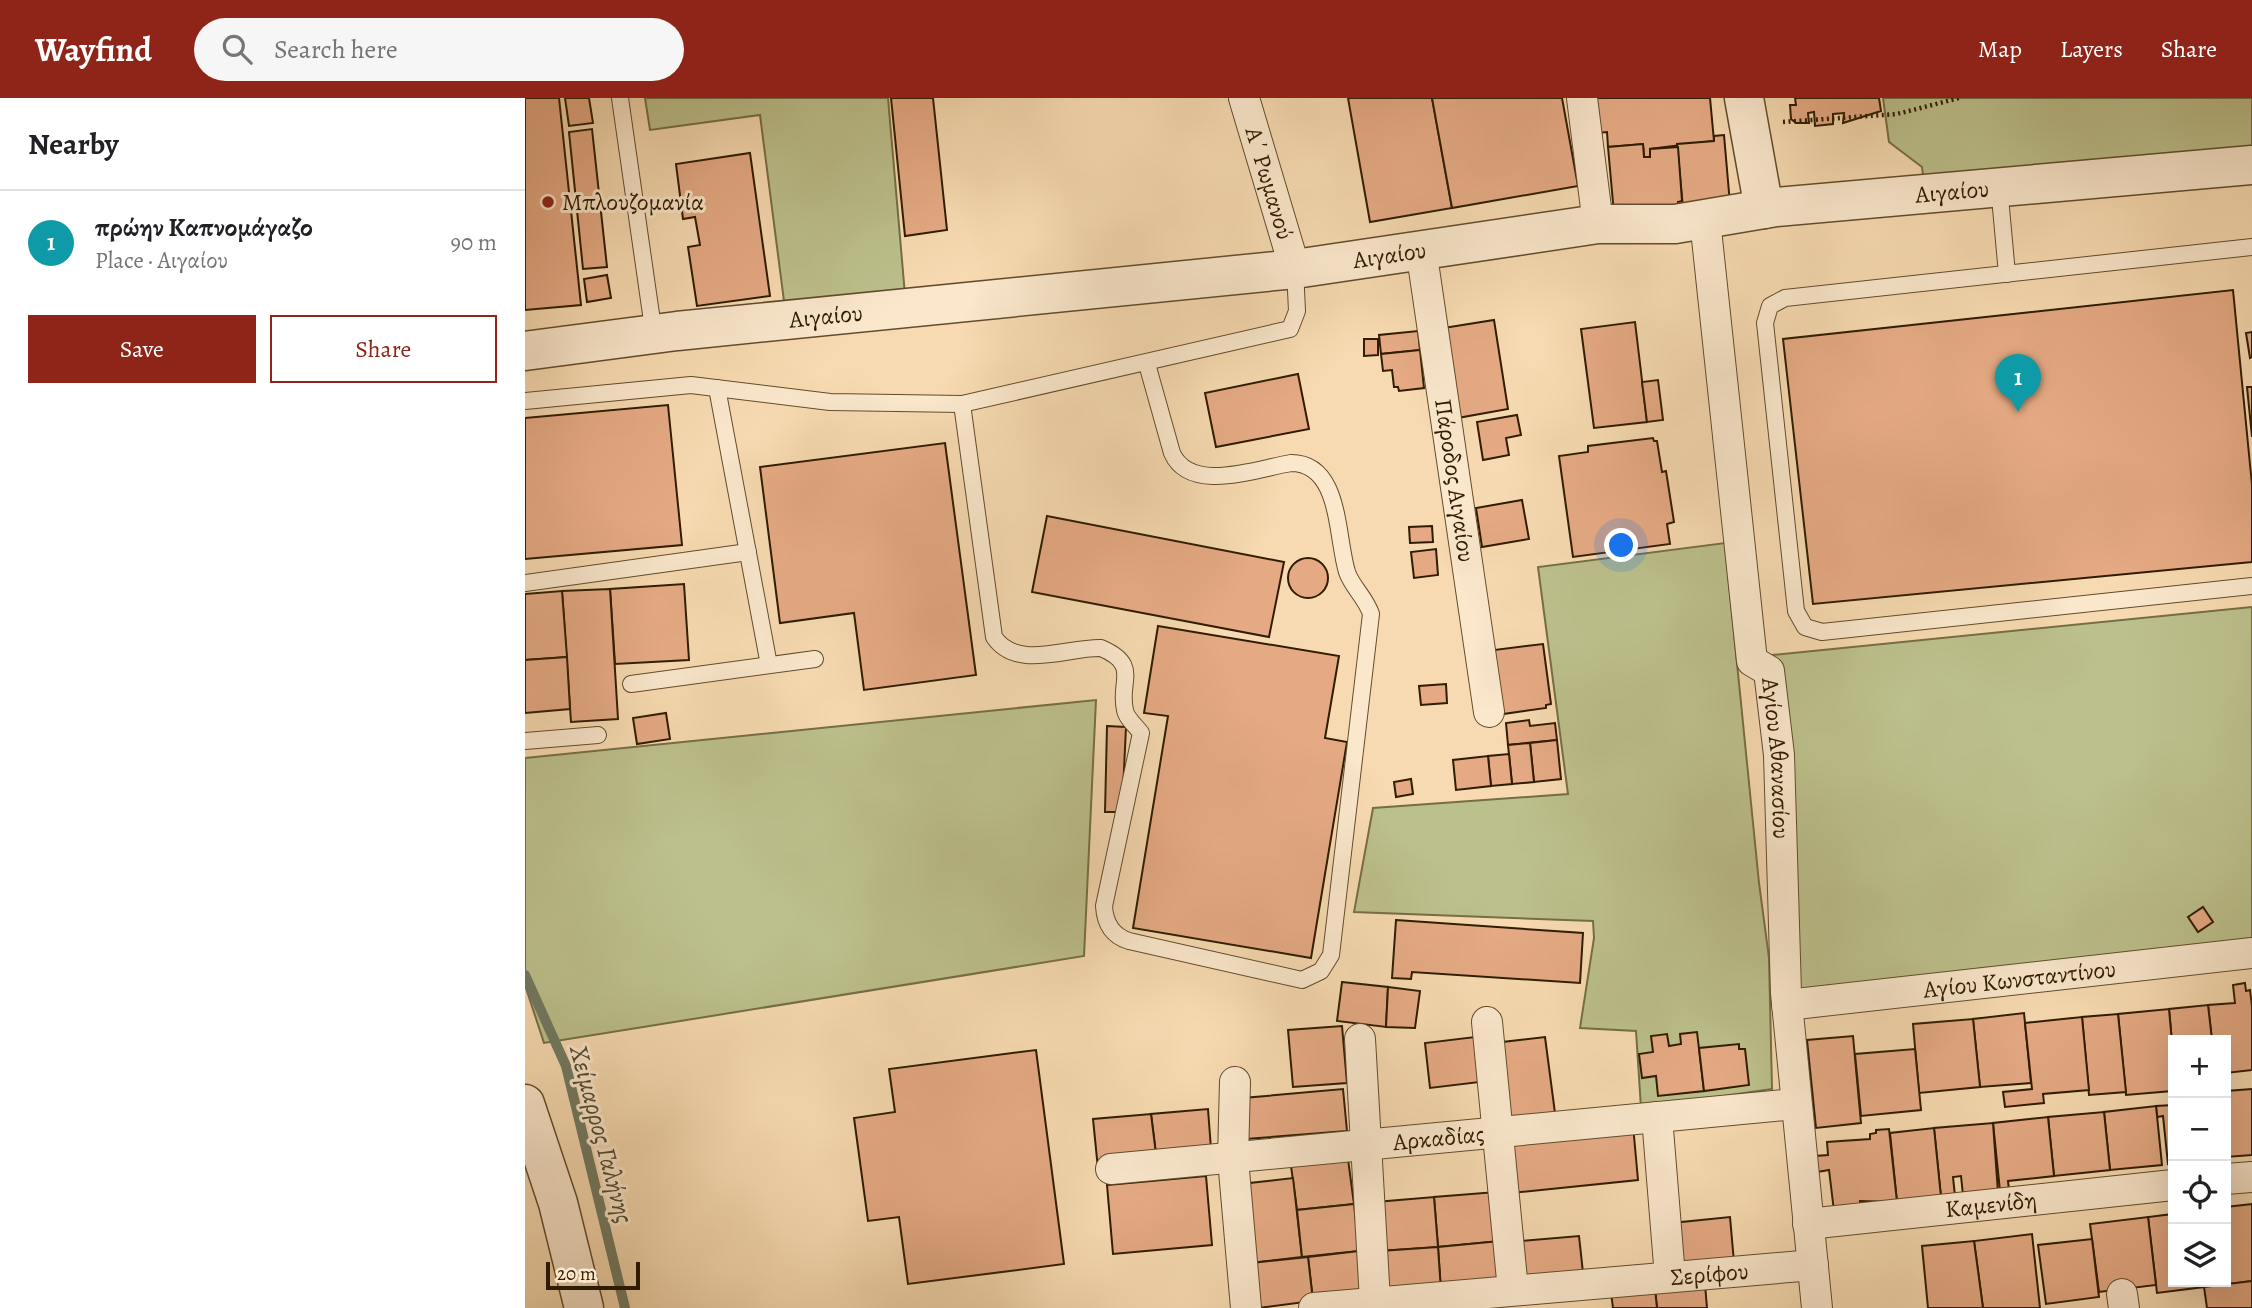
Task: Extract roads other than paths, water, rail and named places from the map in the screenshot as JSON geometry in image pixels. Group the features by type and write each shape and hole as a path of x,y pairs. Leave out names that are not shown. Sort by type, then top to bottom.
{"street":[{"name":"Α΄ Ρωμανού","path":"1244,98 1295,269"},
{"path":"1582,98 1598,224"},
{"path":"1746,111 1764,209"},
{"name":"Αιγαίου","path":"525,351 654,335 1295,269 1598,224 1648,225 1705,220 1764,209 2252,165"},
{"name":"Αγίου Αθανασίου","path":"1705,220 1752,661 1769,671 1779,755 1787,1005 1817,1308"},
{"name":"Πάροδος Αιγαίου","path":"1421,249 1489,712"},
{"name":"Αγίου Κωνσταντίνου","path":"1787,1005 2252,953"},
{"path":"1487,1023 1513,1290"},
{"path":"1360,1039 1375,1301"},
{"path":"1235,1082 1233,1159 1246,1308"},
{"path":"525,1104 558,1203 584,1308"},
{"name":"Αρκαδίας","path":"1111,1169 1795,1104"},
{"path":"1657,1117 1670,1276"},
{"path":"2231,1179 2252,1177"},
{"name":"Καμενίδη","path":"1808,1224 2168,1186"},
{"name":"Σερίφου","path":"1314,1308 1813,1265"}],"lane":[{"path":"620,98 654,335"},
{"path":"1999,186 2007,274"},
{"path":"2252,247 1785,298 1770,306 1765,323 1799,620 1805,627 1822,632 2252,586"},
{"path":"525,401 687,385 830,402 962,404 1147,364 1290,329 1297,311 1295,269"},
{"path":"962,404 994,637 1000,646 1018,656 1101,648 1112,652 1126,671 1125,711 1141,733 1104,906 1108,925 1121,938 1129,941 1302,981 1321,971 1331,955 1371,614 1348,575 1328,488 1319,472 1301,463 1291,463 1209,477 1190,474 1175,462 1147,364"},
{"path":"717,388 769,665"},
{"path":"525,583 748,552"},
{"path":"631,684 815,659"},
{"path":"525,741 598,735"}],"waterway":[{"name":"Χείμαρρος Γαλήνης","path":"525,975 566,1066 625,1308"}],"place":[{"name":"Μπλουζομανία","path":"548,202"},
{"name":"πρώην Καπνομάγαζο","path":"2018,412"}]}
